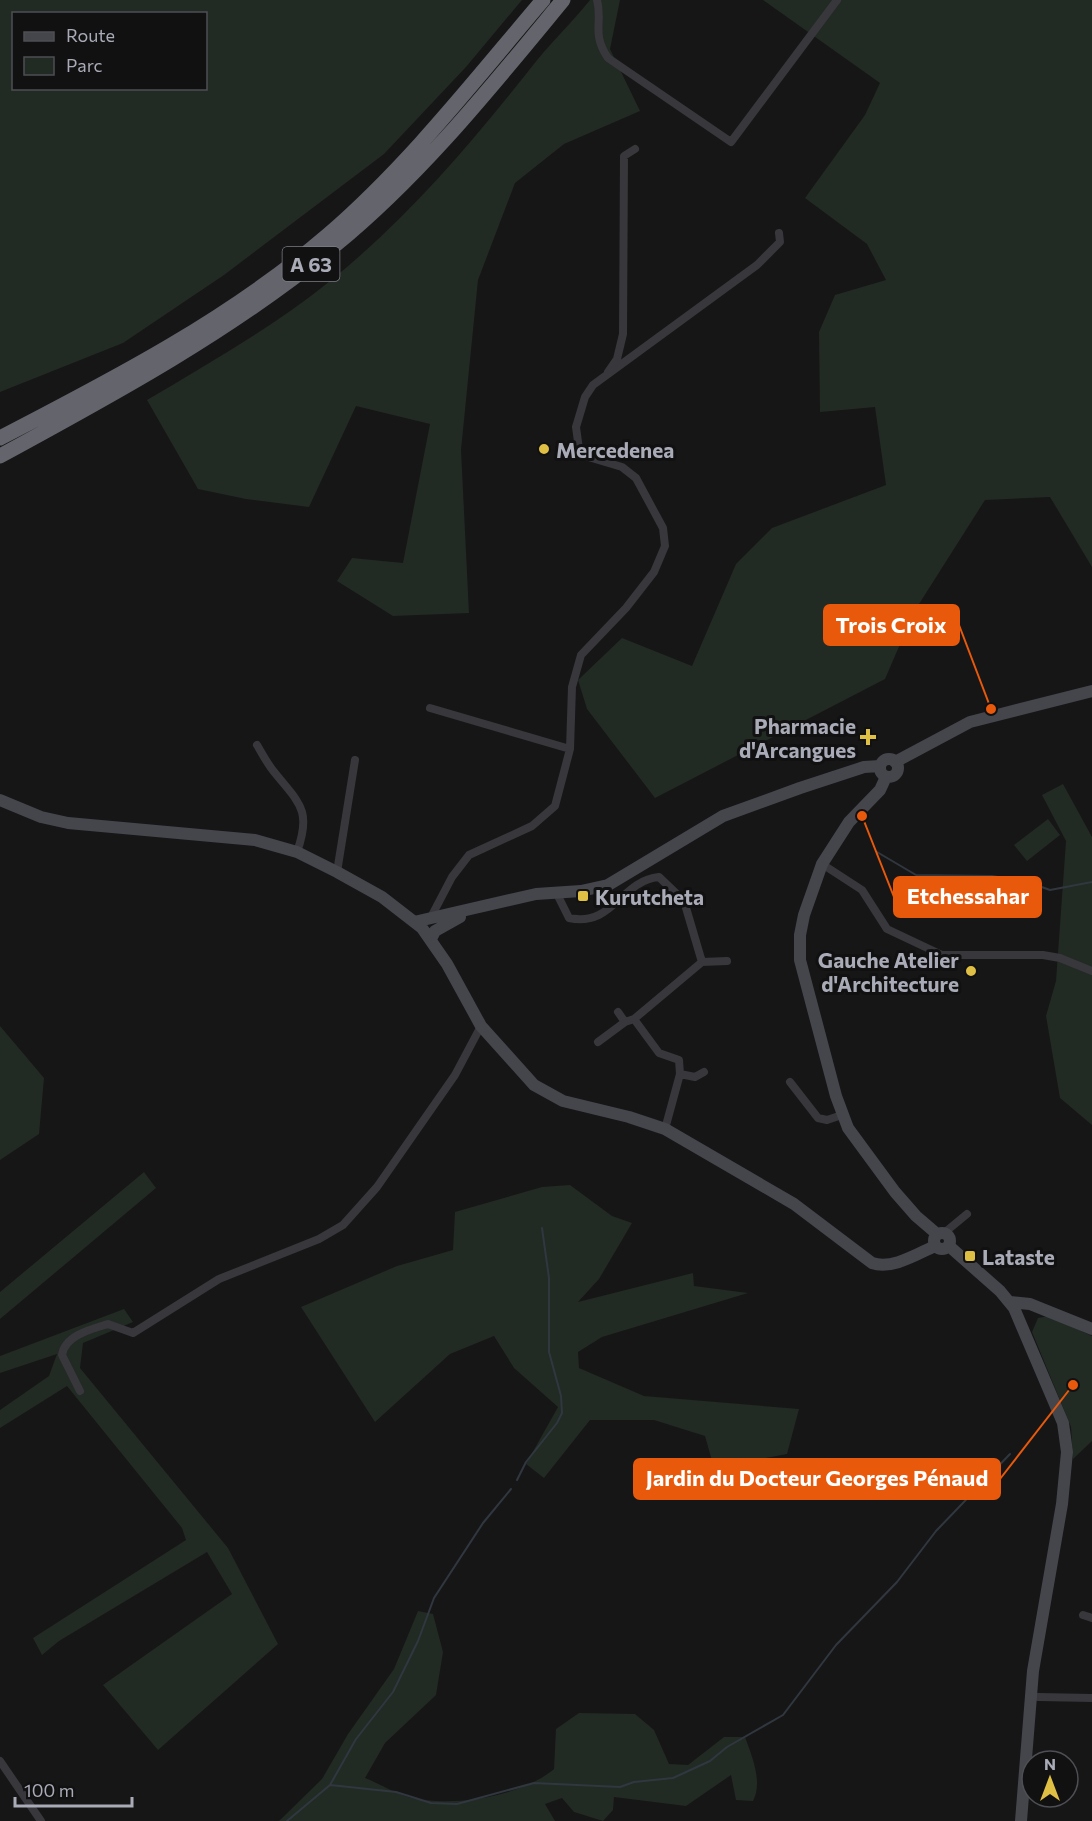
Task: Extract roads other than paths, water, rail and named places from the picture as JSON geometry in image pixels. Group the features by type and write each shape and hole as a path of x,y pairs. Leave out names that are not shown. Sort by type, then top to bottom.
{"highway":[{"name":"A 63","path":"0,438 117,378 183,339 255,290 328,235 402,165 543,0"},
{"name":"A 63","path":"0,456 192,349 264,301 335,245 412,174 486,93 563,0"}],"street":[{"path":"597,0 598,36 608,58 731,142 837,0"},
{"path":"607,375 617,359 623,334 624,156 635,149"},
{"path":"779,233 780,242 752,270 592,385 585,397 576,427 579,449 585,456 622,467 636,478 663,528 665,546 654,572 626,608 581,655 572,687 570,750 555,806 532,826 469,855 441,896 436,924 481,1026 522,1074 548,1094 665,1130 794,1204 872,1263 880,1266 910,1257 939,1238 967,1214"},
{"path":"0,800 41,817 68,823 235,837 284,846 382,897 414,921 436,924 471,910 536,894 581,891 608,885 723,816 864,767 896,773 896,762 970,722 1092,691"},
{"path":"430,708 570,750"},
{"path":"257,746 274,772 301,802 304,834 297,852"},
{"path":"337,872 355,760"},
{"path":"883,772 880,790 849,822 822,864 804,915 800,935 800,960 842,1115 855,1139 916,1216 939,1238 941,1249 949,1246 1010,1302 1063,1423 1067,1452 1062,1504 1033,1671 1021,1821"},
{"path":"822,864 862,890 887,929 942,955 1043,955 1060,958 1092,971"},
{"path":"556,892 569,918 583,921 602,915 644,879 659,877 684,902 702,962"},
{"path":"414,921 436,924"},
{"path":"598,1042 702,962 727,961"},
{"path":"618,1012 629,1020 659,1053 679,1060 681,1074 665,1130"},
{"path":"80,1391 62,1355 68,1343 85,1332 108,1324 133,1333 219,1279 319,1239 343,1225 377,1188 455,1075 481,1026"},
{"path":"681,1074 695,1077 704,1072"},
{"path":"790,1082 818,1118 827,1120 842,1115"},
{"path":"1010,1302 1030,1304 1092,1329"},
{"path":"1018,1317 1029,1313 1055,1314"},
{"path":"1083,1615 1092,1618"},
{"path":"1038,1697 1092,1698"},
{"path":"0,1761 41,1821"}],"waterway":[{"path":"877,852 916,875 992,876 1028,882 1050,890 1092,882"},
{"path":"517,1480 526,1462 557,1423 562,1413 561,1396 549,1352 549,1278 542,1228"},
{"path":"330,1785 396,1792 431,1803 457,1804 534,1783 620,1787 634,1782 673,1778 710,1761 727,1747 783,1715 836,1645 897,1582 936,1531 1010,1454"},
{"path":"287,1821 330,1785 356,1739 393,1692 418,1641 434,1598 483,1523 511,1489"}],"place":[{"name":"Mercedenea","path":"544,449"},
{"name":"Trois Croix","path":"991,709"},
{"name":"Pharmacie d'Arcangues","path":"868,737"},
{"name":"Etchessahar","path":"862,816"},
{"name":"Kurutcheta","path":"583,896"},
{"name":"Gauche Atelier d'Architecture","path":"971,971"},
{"name":"Lataste","path":"970,1256"},
{"name":"Jardin du Docteur Georges Pénaud","path":"1073,1385"}]}
